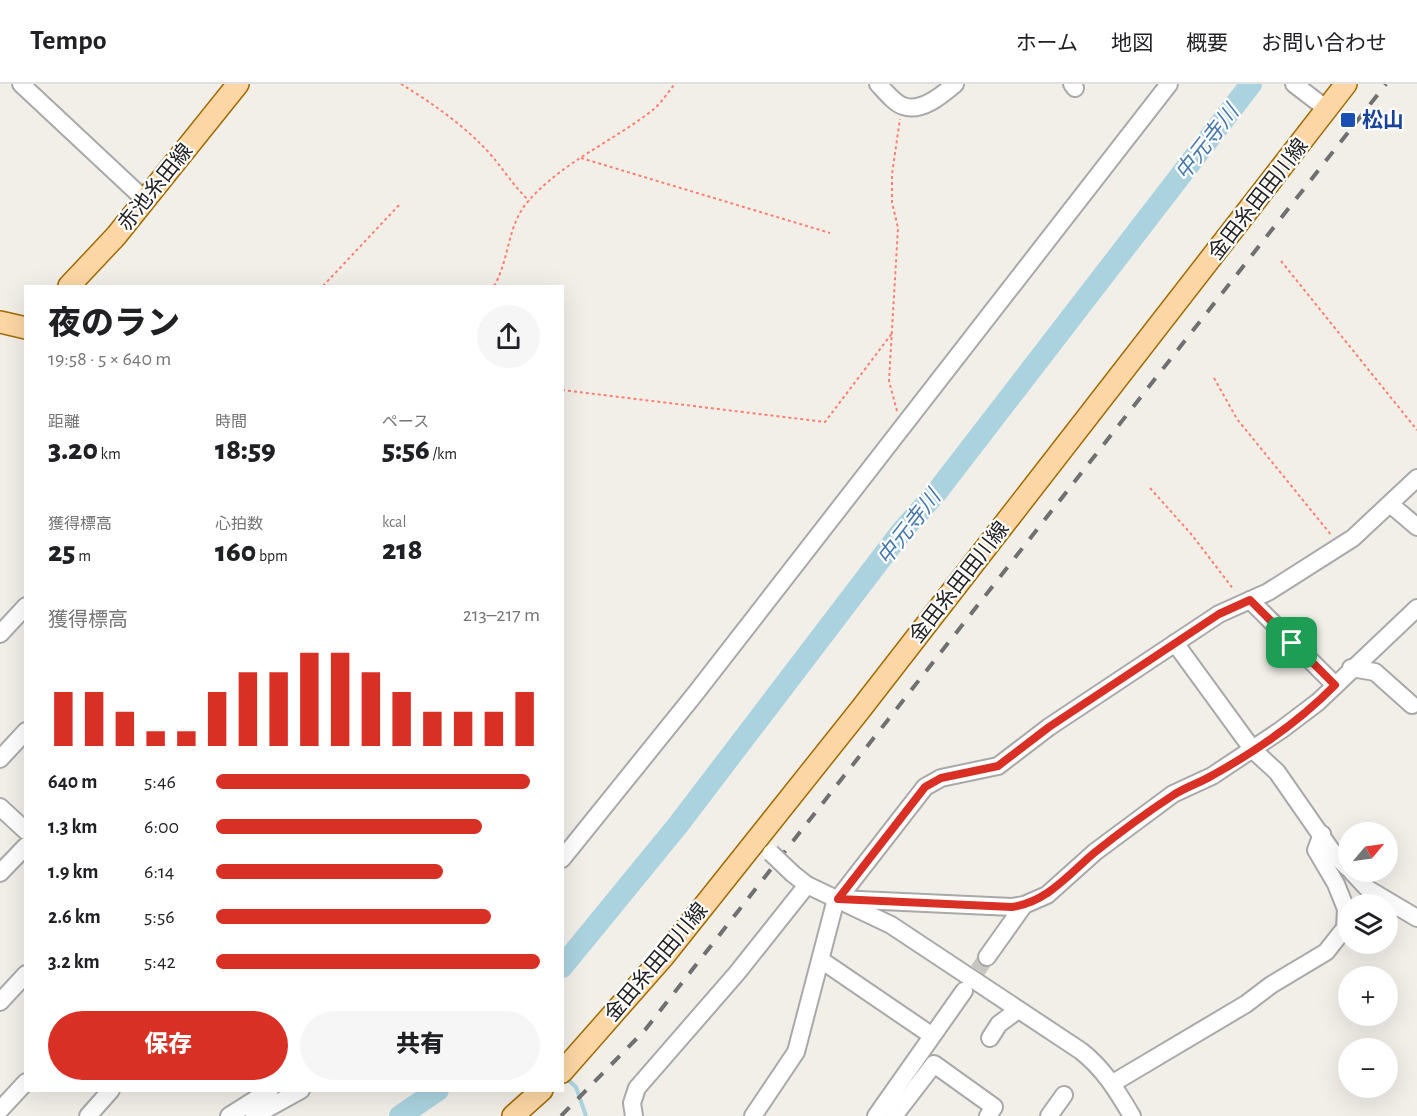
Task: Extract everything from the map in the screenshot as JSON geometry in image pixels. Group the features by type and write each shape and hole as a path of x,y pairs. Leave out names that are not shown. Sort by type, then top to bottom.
{"main road":[{"name":"赤池糸田線","path":"70,285 116,236 238,84"},
{"name":"金田糸田田川線","path":"564,1070 763,846 1322,106 1346,84"},
{"path":"0,322 24,328"},
{"path":"513,1116 540,1092"}],"street":[{"path":"21,84 144,199"},
{"path":"878,84 902,106 914,108 932,100 955,84"},
{"path":"564,857 588,829 1169,84"},
{"path":"1294,84 1322,106"},
{"path":"753,1116 796,1052 836,899 925,787 941,778 998,766 1049,727 1219,614 1268,592 1341,546 1417,478"},
{"path":"1390,504 1417,527"},
{"path":"1247,602 1335,685"},
{"path":"0,633 24,608"},
{"path":"838,899 1012,907 1024,905 1047,895 1095,852 1173,794 1212,776 1254,750 1318,702 1351,668 1417,608"},
{"path":"1175,643 1254,750 1277,772 1338,857"},
{"path":"1351,668 1375,672 1412,705"},
{"path":"0,759 24,733"},
{"path":"0,807 24,829"},
{"path":"564,843 579,828 588,829"},
{"path":"1113,1083 1246,1004 1271,985 1326,952 1346,928 1346,909 1336,884 1316,850 1322,834"},
{"path":"763,846 807,885 891,925 1081,1051 1098,1065 1113,1083 1132,1116"},
{"path":"0,873 24,848"},
{"path":"1361,882 1368,889 1417,918"},
{"path":"634,1116 632,1103 637,1088 737,973 807,885"},
{"path":"987,957 1024,905"},
{"path":"821,960 931,1035"},
{"path":"0,1002 24,976"},
{"path":"876,1116 964,991"},
{"path":"990,1038 999,1024 1018,1010"},
{"path":"894,1116 934,1064 994,1107 988,1116"},
{"path":"0,1110 24,1084"},
{"path":"87,1116 109,1092"},
{"path":"229,1116 267,1092"},
{"path":"254,1116 297,1092"},
{"path":"1048,1116 1064,1095"}],"path":[{"path":"401,84 459,126 496,161 508,179 529,201"},
{"path":"495,285 500,277 511,232 519,214 529,201 581,158 656,107 675,84"},
{"path":"897,411 889,381 898,228 892,202 892,174 902,106"},
{"path":"581,158 830,233"},
{"path":"324,285 400,204"},
{"path":"1281,261 1417,430"},
{"path":"564,390 825,422 893,332"},
{"path":"1214,378 1237,419 1341,546"},
{"path":"1150,488 1247,602"}],"waterway":[{"name":"中元寺川","path":"564,965 678,825 902,531 936,493 1251,84"},
{"path":"566,1078 576,1087 586,1116"},
{"name":"中元寺川","path":"400,1116 435,1092"}],"tunnel":[{"path":"964,990 987,957"}],"railway":[{"path":"561,1116 645,1030 1386,84"}],"place":[{"name":"松山","path":"1348,120"}],"route":[{"path":"1250,600 1292,643 1335,685 1318,702 1254,750 1212,776 1173,794 1095,852 1047,895 1024,905 1012,907 838,899 925,787 941,778 998,766 1049,727 1219,614 1250,600"}]}
